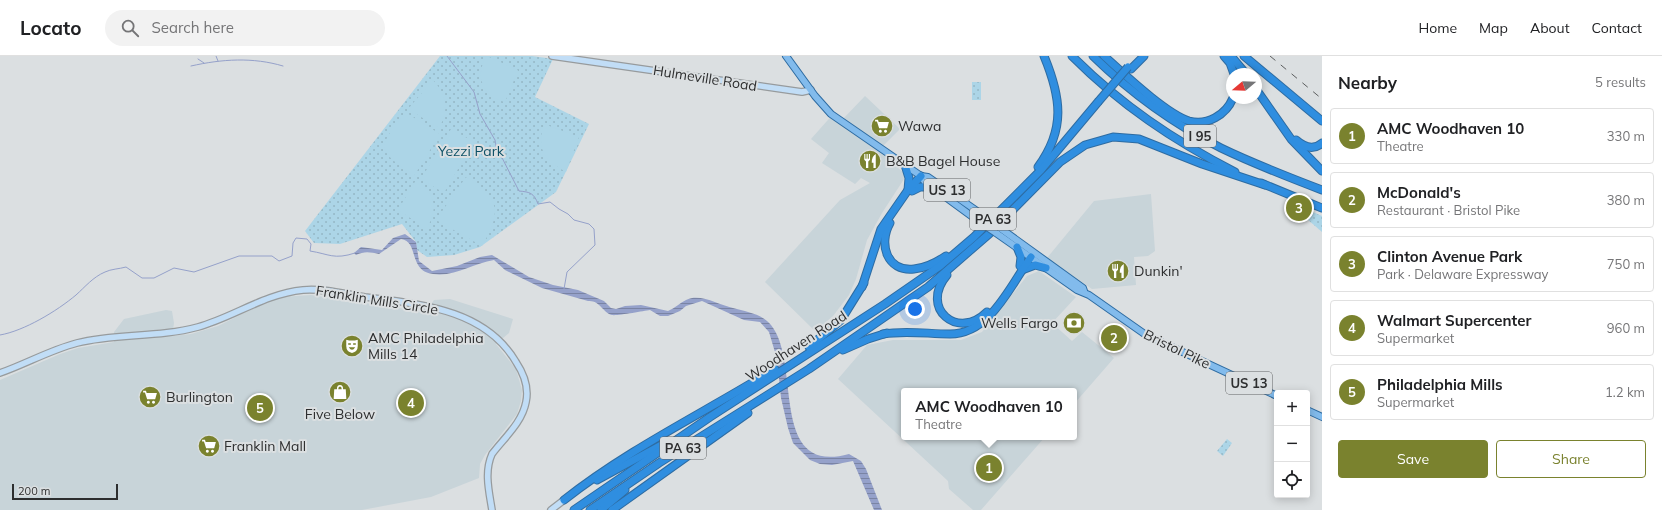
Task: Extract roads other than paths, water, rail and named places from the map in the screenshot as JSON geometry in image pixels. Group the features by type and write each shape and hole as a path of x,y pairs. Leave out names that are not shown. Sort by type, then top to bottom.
{"highway":[{"path":"1021,189 1048,153 1057,125 1057,94 1044,56"},
{"name":"I 95","path":"1072,56 1112,94 1155,126 1197,152 1265,185 1322,208"},
{"name":"I 95","path":"1093,56 1145,100 1190,131 1245,159 1322,190"},
{"path":"1104,56 1147,93 1186,120 1200,122 1213,119 1226,110 1230,104"},
{"path":"1010,214 1138,56"},
{"path":"1129,68 1144,56"},
{"path":"1224,56 1230,63 1232,68"},
{"path":"1231,56 1241,68"},
{"path":"1244,56 1322,122"},
{"path":"1262,98 1280,125 1297,146 1322,171"},
{"path":"1021,189 1045,165 1100,103"},
{"path":"1280,125 1305,146 1314,147 1322,143"},
{"path":"1010,214 1064,158 1085,144 1106,138 1121,137 1139,139 1202,164 1265,185"},
{"path":"905,165 909,178 910,191"},
{"path":"802,357 831,333 844,319 856,302 864,283 879,234 921,176"},
{"path":"933,187 920,187 910,191 890,223 886,232 884,247 890,260 900,267 915,269 965,250"},
{"name":"Woodhaven Road","path":"574,510 786,365 802,357 902,293 965,250 1021,189"},
{"name":"Woodhaven Road","path":"590,510 659,463 779,391 914,297 965,250 1010,214"},
{"path":"965,250 944,279 937,295 937,303 946,318 955,322 968,323 983,316 1021,268 1021,257 1017,248"},
{"path":"810,369 849,345 866,338 888,333 913,332 954,334 971,329 990,315 1031,254"},
{"path":"1021,268 1035,265 1046,268"},
{"path":"786,365 841,320 864,283"},
{"path":"789,384 840,352 861,342 888,333"},
{"path":"564,500 596,475 626,455 776,372"},
{"path":"612,510 779,391"},
{"path":"564,500 710,417"},
{"path":"601,510 659,463"}],"main road":[{"name":"Bristol Pike","path":"786,56 810,90 838,119 921,176 925,182 984,220"},
{"name":"Bristol Pike","path":"921,176 928,177 984,220 1031,254 1081,286 1084,291 1146,335 1274,395"},
{"name":"Bristol Pike","path":"998,230 1017,248 1031,254 1046,268 1080,292 1084,291"},
{"path":"1310,412 1322,418"}],"street":[{"name":"Hulmeville Road","path":"552,56 802,92 810,90"},
{"name":"Franklin Mills Circle","path":"0,373 77,343 138,334 177,332 213,322 272,296 305,290 384,299 439,309 466,317 490,332 513,356 522,371 527,387 526,401 523,412 489,460 488,484 492,510"},
{"path":"551,510 564,500"}],"waterway":[{"path":"216,56 218,61"},
{"path":"447,56 474,92 480,114 495,140 496,146 519,191 531,194 535,197 538,204 550,202 574,220 589,224 594,229 595,245 567,272 564,289"},
{"path":"198,59 204,63"},
{"path":"191,66 237,60 260,61 283,66"},
{"path":"0,335 9,333 40,320 76,295 89,282 105,272 112,270 126,267 142,278 154,278 174,268 194,272 239,256 272,256 279,261 292,256 293,243 296,238 307,239 311,244 310,251 332,256 342,256 355,253"}],"railway":[{"path":"1270,56 1322,99"}],"place":[{"name":"Wawa","path":"882,126"},
{"name":"B&B Bagel House","path":"870,161"},
{"name":"Clinton Avenue Park","path":"1299,208"},
{"name":"Dunkin'","path":"1118,271"},
{"name":"Wells Fargo","path":"1074,323"},
{"name":"McDonald's","path":"1114,338"},
{"name":"AMC Philadelphia Mills 14","path":"352,346"},
{"name":"Five Below","path":"340,392"},
{"name":"Burlington","path":"150,397"},
{"name":"Walmart Supercenter","path":"411,403"},
{"name":"Philadelphia Mills","path":"260,408"},
{"name":"Franklin Mall","path":"209,446"},
{"name":"AMC Woodhaven 10","path":"989,468"}],"park label":[{"name":"Yezzi Park","path":"471,151"}]}
